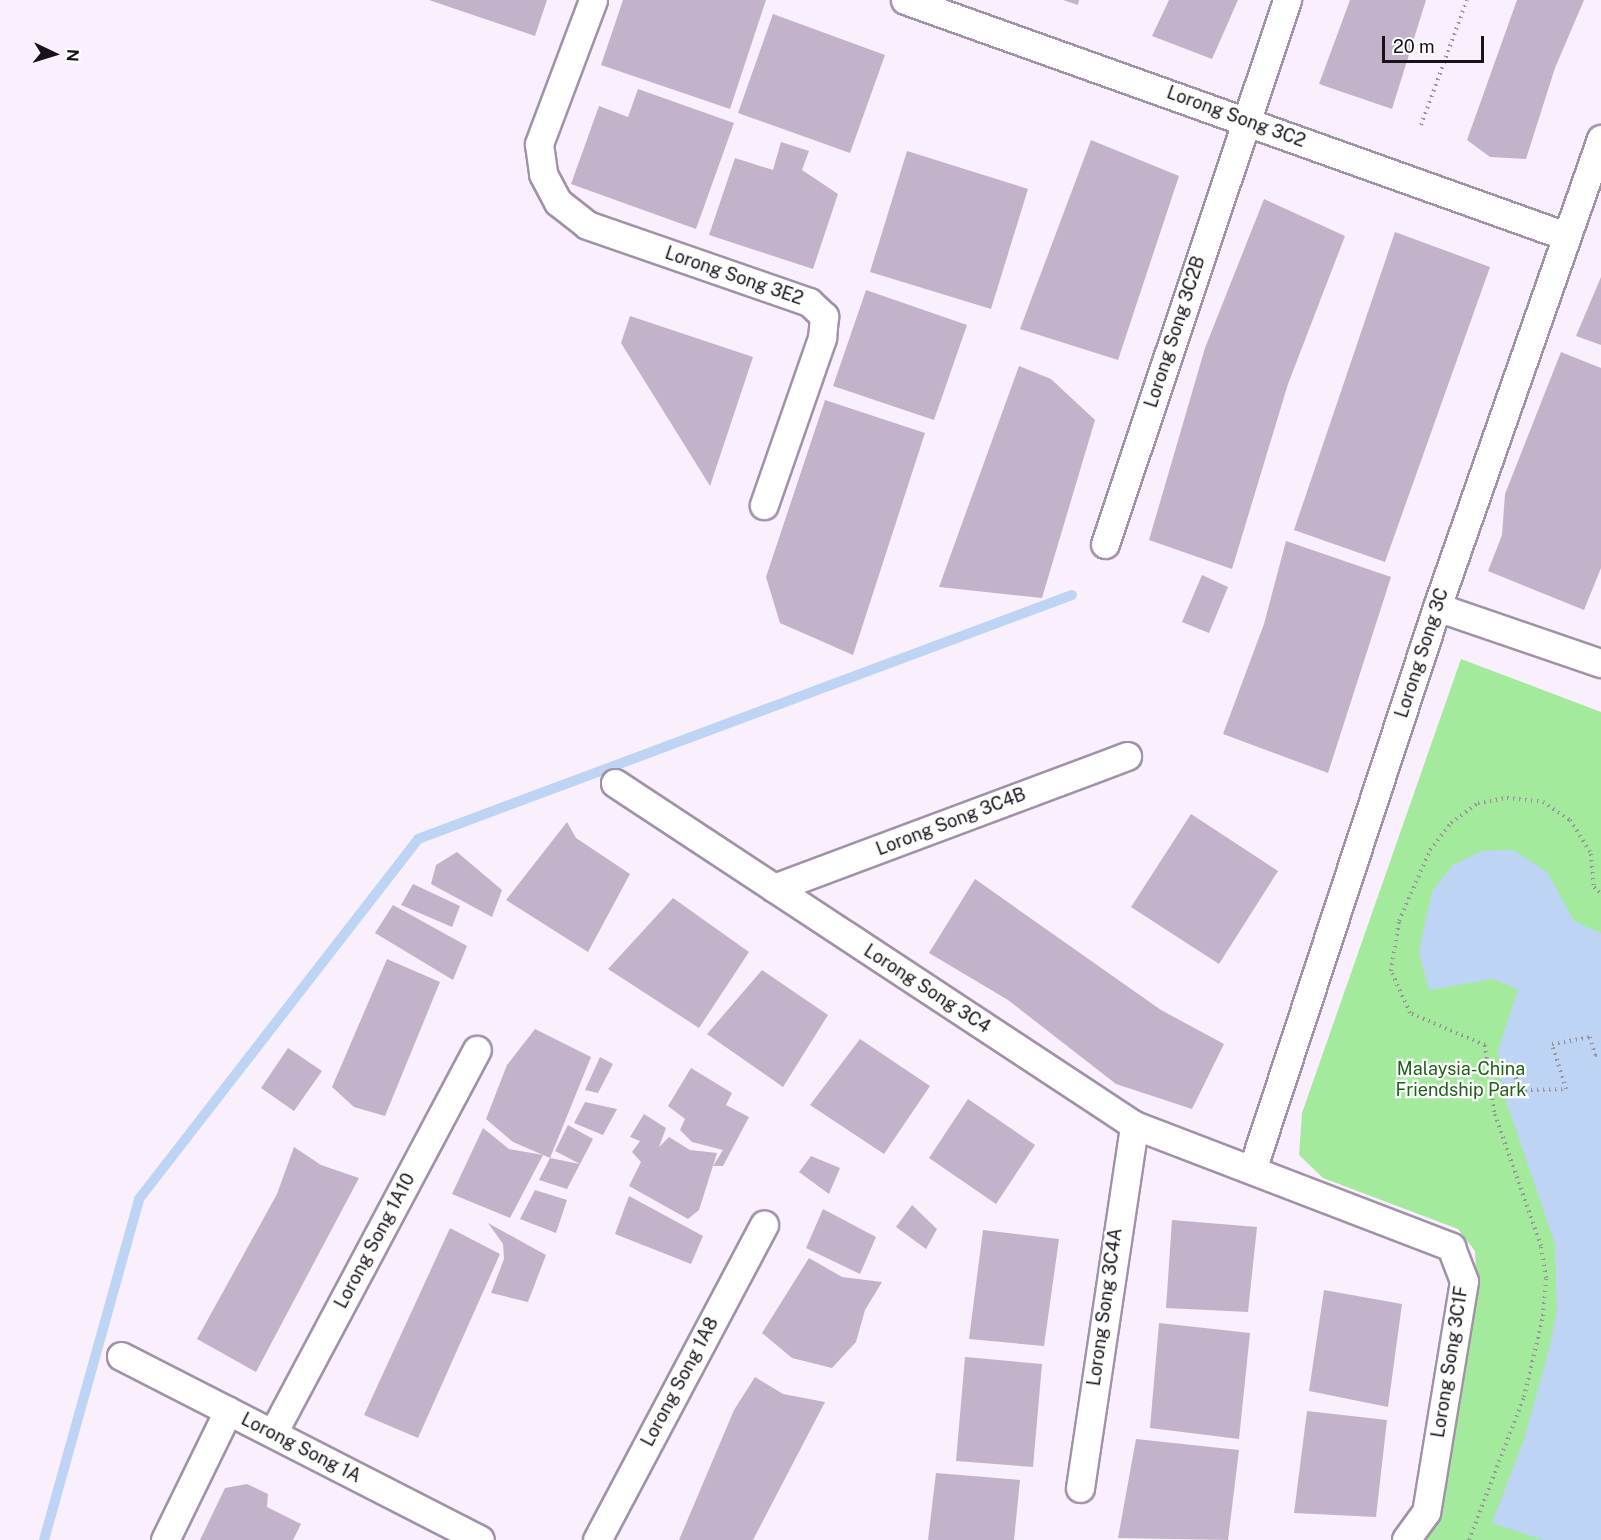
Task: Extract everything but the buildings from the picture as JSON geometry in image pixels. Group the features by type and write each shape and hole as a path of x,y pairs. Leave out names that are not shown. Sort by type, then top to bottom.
{"street":[{"name":"Lorong Song 3E2","path":"593,0 539,144 543,174 558,201 588,225 809,302 824,316 822,338 764,505"},
{"name":"Lorong Song 3C2","path":"905,0 942,6 1244,120 1566,236"},
{"name":"Lorong Song 3C2B","path":"1105,544 1244,120 1287,0"},
{"name":"Lorong Song 3C","path":"1252,1170 1437,607 1601,139"},
{"path":"1437,607 1601,663"},
{"name":"Lorong Song 3C4B","path":"774,888 1127,756"},
{"name":"Lorong Song 3C4","path":"615,783 1134,1125 1252,1170"},
{"name":"Lorong Song 1A10","path":"273,1433 477,1050"},
{"name":"Lorong Song 3C4A","path":"1080,1488 1134,1125"},
{"name":"Lorong Song 3C1F","path":"1252,1170 1452,1247 1464,1281 1426,1512 1406,1540"},
{"name":"Lorong Song 1A8","path":"597,1540 764,1224"},
{"name":"Lorong Song 1A","path":"121,1356 273,1433 463,1536"},
{"path":"165,1540 228,1411"}],"path":[{"path":"1421,125 1467,0"},
{"path":"1469,1540 1524,1397 1542,1326 1546,1278 1541,1246 1494,1112 1485,1045 1410,1013 1391,971 1399,921 1430,850 1451,822 1478,803 1507,798 1543,802 1570,820 1591,854 1594,887 1601,894"},
{"path":"1488,1068 1513,1066 1519,1090 1566,1089 1552,1044 1590,1037 1596,1055 1601,1054"}],"green space":[{"name":"Malaysia-China Friendship Park","path":"1461,659 1601,712 1601,1540 1426,1540 1442,1509 1477,1288 1475,1251 1458,1229 1323,1178 1299,1155 1302,1113"}],"water":[{"path":"1514,850 1547,872 1574,921 1601,933 1601,1540 1543,1540 1492,1523 1524,1440 1550,1346 1557,1310 1555,1244 1502,1089 1498,1051 1518,989 1493,979 1429,990 1419,952 1432,891 1453,865 1482,851"}],"waterway":[{"path":"44,1540 139,1199 418,839 1072,595"}]}
